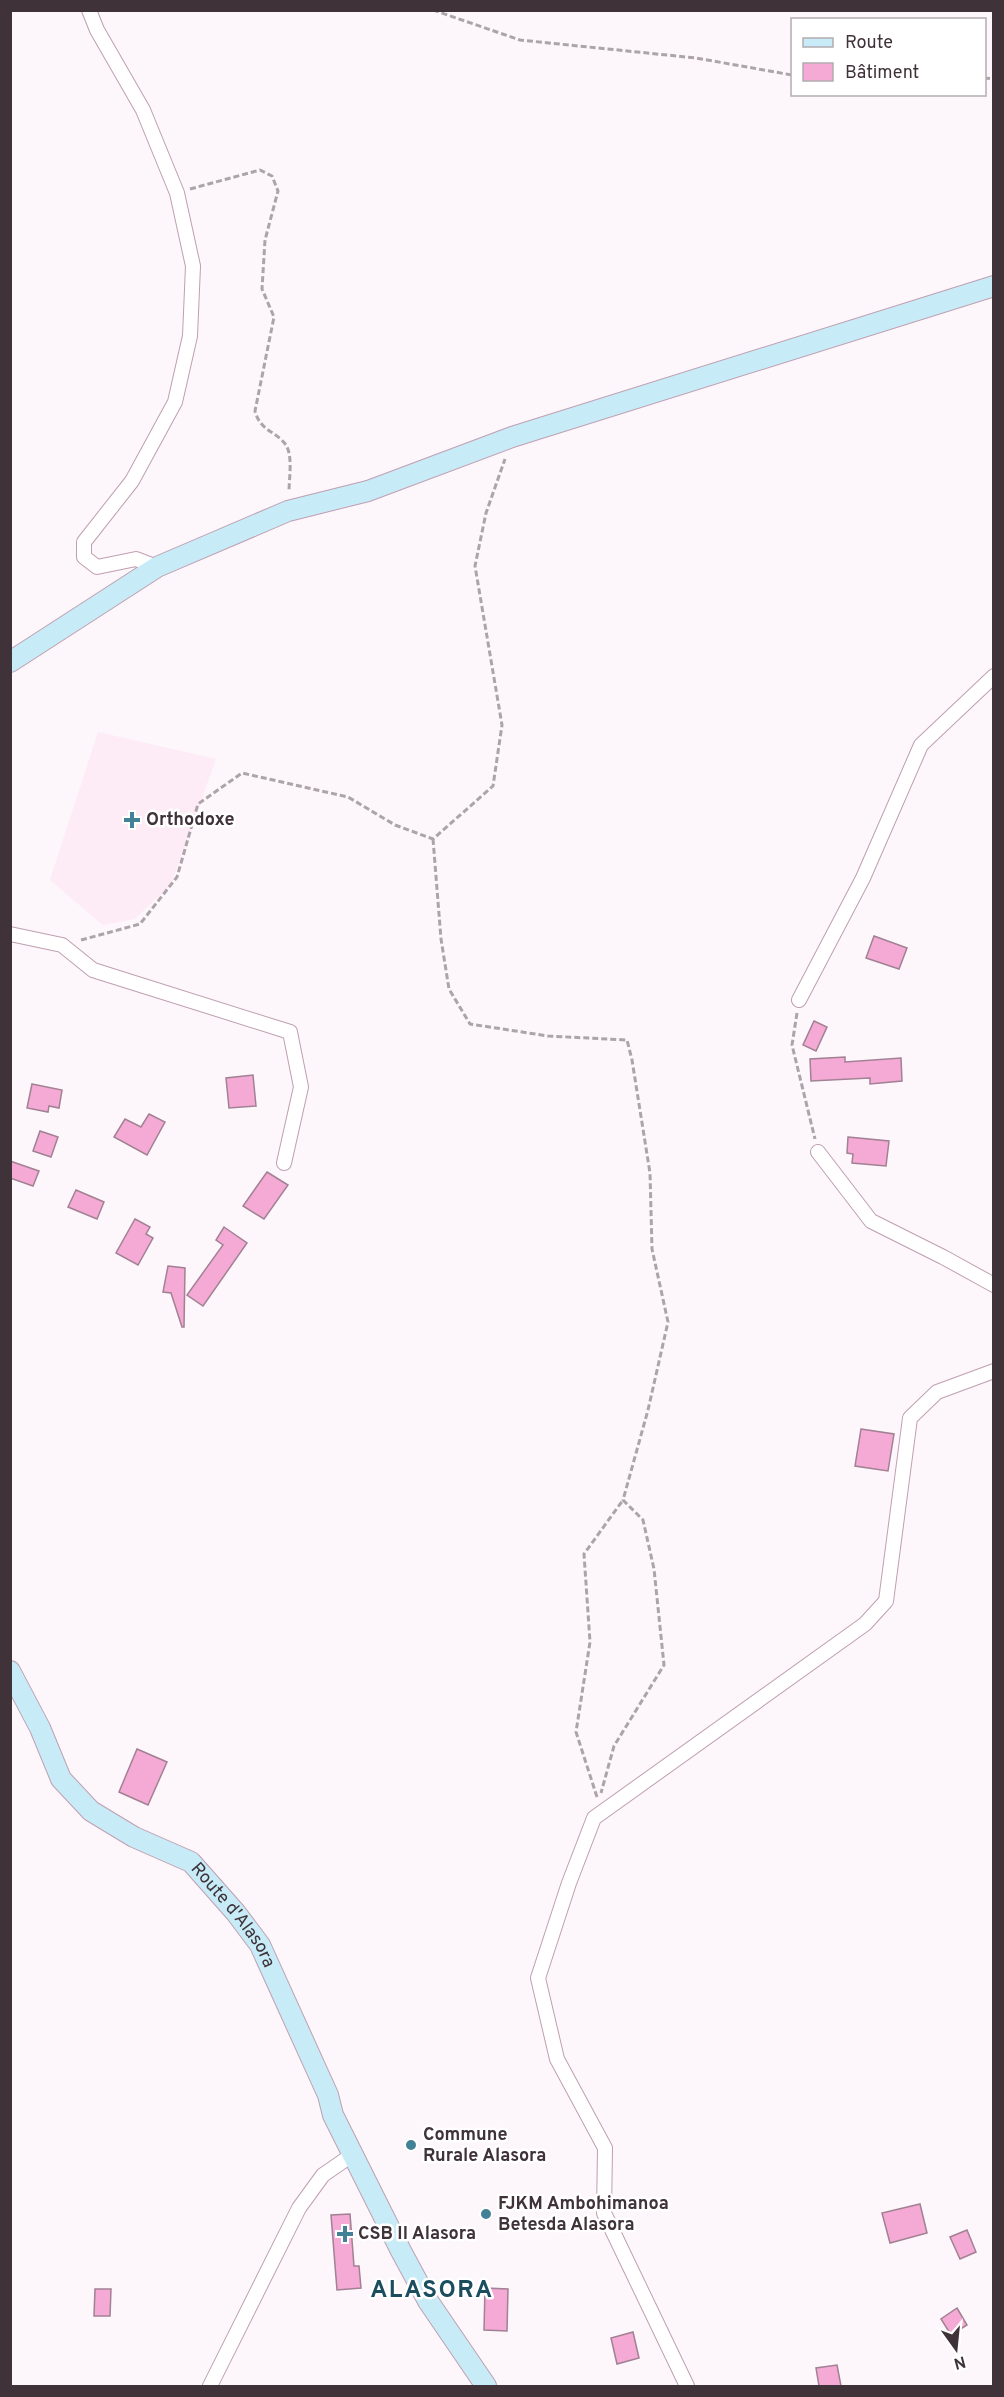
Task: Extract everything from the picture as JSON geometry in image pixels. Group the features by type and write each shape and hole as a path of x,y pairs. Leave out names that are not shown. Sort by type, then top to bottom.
{"street":[{"path":"89,10 97,30 143,110 177,193 193,266 190,336 175,402 132,481 84,542 84,557 97,567 136,559 157,567"},
{"path":"10,662 157,567 288,511 368,491 512,437 993,286"},
{"path":"799,1000 862,878 921,745 993,676"},
{"path":"10,934 62,945 93,970 290,1032 301,1087 284,1163"},
{"path":"818,1152 871,1221 993,1285"},
{"path":"687,2386 604,2213 605,2148 557,2059 538,1978 569,1883 594,1818 865,1624 886,1601 910,1418 937,1392 993,1371"},
{"name":"Route d'Alasora","path":"10,1671 40,1728 61,1779 91,1811 134,1837 191,1862 236,1913 260,1945 328,2095 333,2115 352,2155 428,2301 486,2386"},
{"path":"210,2386 298,2208 323,2175 352,2155"}],"path":[{"path":"433,10 520,40 696,58 791,75"},
{"path":"177,193 260,170 272,176 278,191 265,240 262,289 274,317 255,411 258,421 285,445 289,454 288,511"},
{"path":"433,839 494,786 502,725 475,566 486,513 512,437"},
{"path":"62,945 140,924 177,877 198,804 242,773 348,797 395,825 433,839"},
{"path":"433,839 441,939 449,989 470,1024 548,1036 627,1040 632,1060 650,1173 652,1249 668,1322 648,1410 623,1500 584,1554 590,1642 576,1732 599,1802 614,1746 664,1665 654,1569 644,1520 623,1500"},
{"path":"799,1000 792,1045 818,1152"}],"shaded area":[{"name":"Orthodoxe","path":"98,732 216,759 171,884 135,919 103,925 50,880"}],"building":[{"path":"874,936 907,948 899,969 866,958"},
{"path":"814,1021 827,1027 816,1051 803,1045"},
{"path":"845,1057 845,1062 901,1058 902,1081 870,1084 870,1078 811,1081 810,1059"},
{"path":"253,1075 256,1106 229,1108 226,1078"},
{"path":"32,1084 62,1090 59,1108 49,1106 48,1112 27,1108"},
{"path":"149,1114 165,1122 147,1155 114,1137 125,1119 141,1127"},
{"path":"40,1131 58,1137 51,1157 33,1151"},
{"path":"848,1137 889,1141 886,1166 852,1163 853,1154 847,1153"},
{"path":"10,1161 39,1171 33,1186 10,1178"},
{"path":"267,1172 288,1185 264,1219 243,1206"},
{"path":"76,1190 104,1202 97,1219 68,1207"},
{"path":"135,1219 150,1227 146,1234 153,1238 138,1265 116,1253"},
{"path":"224,1227 247,1243 203,1306 187,1295 223,1245 216,1240"},
{"path":"168,1266 185,1268 184,1327 182,1327 171,1293 163,1292"},
{"path":"861,1429 894,1434 888,1471 855,1466"},
{"path":"137,1749 167,1762 148,1805 119,1792"},
{"path":"920,2204 927,2233 890,2243 882,2213"},
{"path":"350,2214 354,2266 359,2266 361,2288 337,2290 331,2215"},
{"path":"967,2230 976,2252 960,2259 950,2237"},
{"path":"485,2288 508,2289 507,2331 484,2330"},
{"path":"95,2289 111,2289 110,2316 94,2316"},
{"path":"957,2308 967,2325 951,2335 941,2319"},
{"path":"633,2332 639,2358 617,2364 611,2338"},
{"path":"837,2365 841,2386 819,2386 816,2368"}],"place":[{"name":"Orthodoxe","path":"132,820"},
{"name":"Commune Rurale Alasora","path":"411,2145"},
{"name":"FJKM Ambohimanoa Betesda Alasora","path":"486,2214"},
{"name":"CSB II Alasora","path":"345,2234"}],"district":[{"name":"ALASORA","path":"432,2291"}]}
